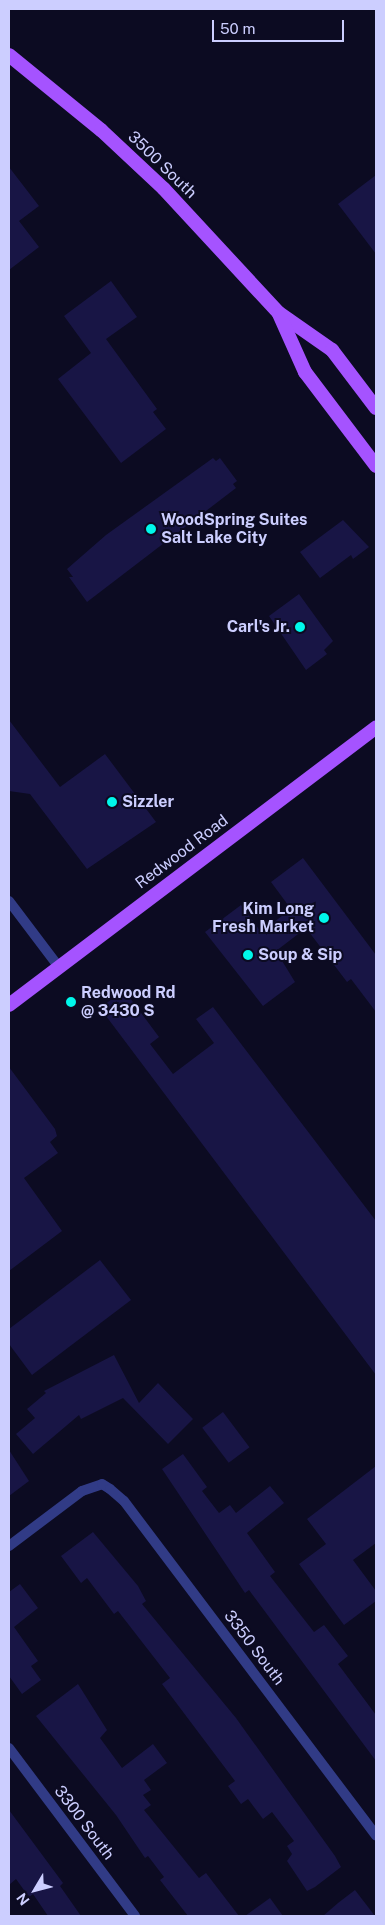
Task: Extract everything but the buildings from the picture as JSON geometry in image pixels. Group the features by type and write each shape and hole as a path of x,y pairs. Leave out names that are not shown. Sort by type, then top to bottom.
{"main road":[{"name":"3500 South","path":"9,55 101,130 164,189 279,312 332,350 376,408"},
{"name":"3500 South","path":"279,312 305,372 376,466"},
{"name":"Redwood Road","path":"9,1005 376,728"}],"street":[{"path":"9,901 59,967"},
{"name":"3350 South","path":"9,1546 82,1491 102,1484 124,1501 376,1836"},
{"name":"3300 South","path":"9,1748 135,1916"}],"place":[{"name":"WoodSpring Suites Salt Lake City","path":"151,529"},
{"name":"Carl's Jr.","path":"300,627"},
{"name":"Sizzler","path":"112,802"},
{"name":"Kim Long Fresh Market","path":"324,918"},
{"name":"Soup & Sip","path":"248,955"},
{"name":"Redwood Rd @ 3430 S","path":"71,1002"}]}
